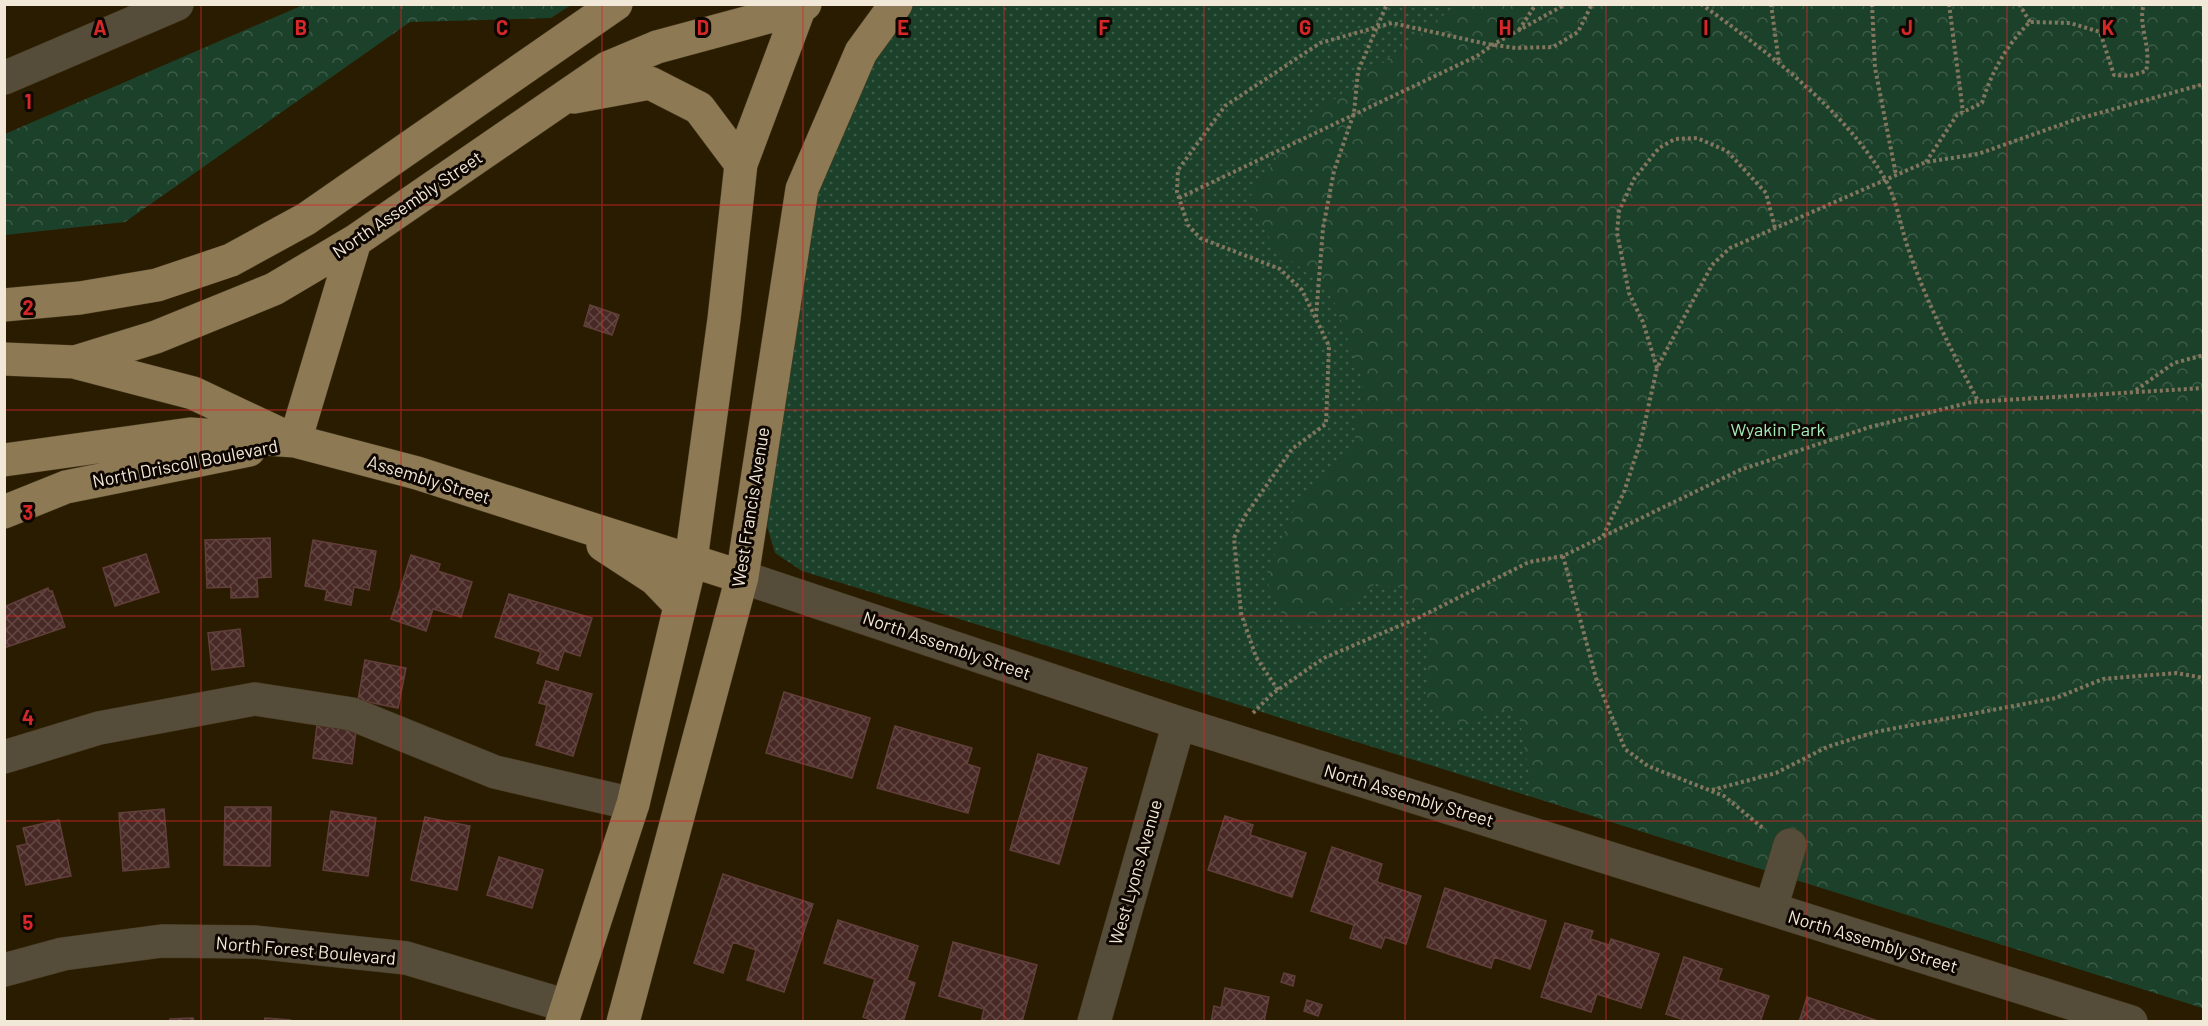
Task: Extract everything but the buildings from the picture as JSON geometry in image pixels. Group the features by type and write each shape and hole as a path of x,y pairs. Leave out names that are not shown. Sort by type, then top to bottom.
{"main road":[{"path":"4,305 80,298 157,285 231,260 306,219 616,4"},
{"name":"West Francis Avenue","path":"623,1022 741,576 802,189 861,52 896,4"},
{"path":"564,1014 633,804 691,560 724,319 741,164 801,6"},
{"name":"North Assembly Street","path":"4,359 75,362 156,337 274,289 355,241 607,68 657,47 801,6"},
{"path":"563,99 650,83 699,108 741,164"},
{"path":"4,342 194,393 295,441 355,241"},
{"name":"North Driscoll Boulevard","path":"4,460 189,434 295,441"},
{"name":"Assembly Street","path":"295,441 417,473 562,522 691,560"},
{"name":"North Driscoll Boulevard","path":"4,512 66,487 295,441"},
{"name":"Assembly Street","path":"562,522 647,573 680,605"},
{"name":"North Assembly Street","path":"691,560 741,576"}],"street":[{"path":"4,78 177,4"},
{"name":"North Assembly Street","path":"741,576 1179,723 2131,1022"},
{"path":"4,757 99,728 255,699 352,714 495,772 633,804"},
{"name":"West Lyons Avenue","path":"1094,1022 1179,723"},
{"path":"1771,908 1790,845"},
{"name":"North Forest Boulevard","path":"4,970 63,954 162,941 254,942 406,958 564,1014"}],"path":[{"path":"1316,318 1323,228 1334,171 1353,113 1358,70 1387,4"},
{"path":"1518,31 1536,4"},
{"path":"1179,198 1353,113 1477,56 1566,4"},
{"path":"1278,690 1256,657 1241,613 1234,538 1245,516 1292,449 1326,424 1329,346 1302,290 1280,269 1200,238 1188,225 1179,198 1178,170 1225,106 1320,43 1392,23 1516,48 1553,47 1578,32 1592,4"},
{"path":"1701,4 1779,63 1814,94 1844,126 1885,179 1941,334 1978,401"},
{"path":"1771,4 1779,63"},
{"path":"1872,4 1875,68 1896,175"},
{"path":"1949,4 1963,112"},
{"path":"2019,4 2030,22"},
{"path":"1926,162 1957,115 1982,103 1990,79 2017,35 2030,22 2070,23 2100,32 2114,75 2130,76 2146,71 2150,54 2141,15 2144,4"},
{"path":"1602,537 1624,492 1641,440 1657,368 1712,265 1730,248 1926,162 1978,154 2074,120 2204,84"},
{"path":"1657,368 1643,322 1629,293 1617,233 1619,211 1634,179 1659,148 1675,139 1697,138 1727,151 1766,193 1775,228"},
{"path":"2135,391 2174,363 2204,355"},
{"path":"1227,738 1278,690 1324,658 1419,617 1529,562 1563,556 1740,470 1870,427 1978,401 2204,388"},
{"path":"1563,556 1596,678 1624,749 1648,766 1712,790 1738,805 1759,826 1790,845"},
{"path":"1712,790 1776,773 1827,747 1875,732 2056,698 2103,680 2176,674 2204,678"}],"green space":[{"path":"303,5 571,5 551,18 410,22 125,222 5,235 5,134"},
{"name":"Wyakin Park","path":"906,5 2203,5 2203,1008 1198,692 802,571 775,553 767,526 801,246 842,109"},
{"name":"Wyakin Park","path":"1457,5 2203,5 2203,1008 1533,797 1519,716 1502,710 1456,727 1425,698 1432,636 1402,588 1375,584 1315,627 1287,624 1265,577 1297,502 1353,451 1363,382 1331,293 1274,246 1248,200 1297,128"}]}
